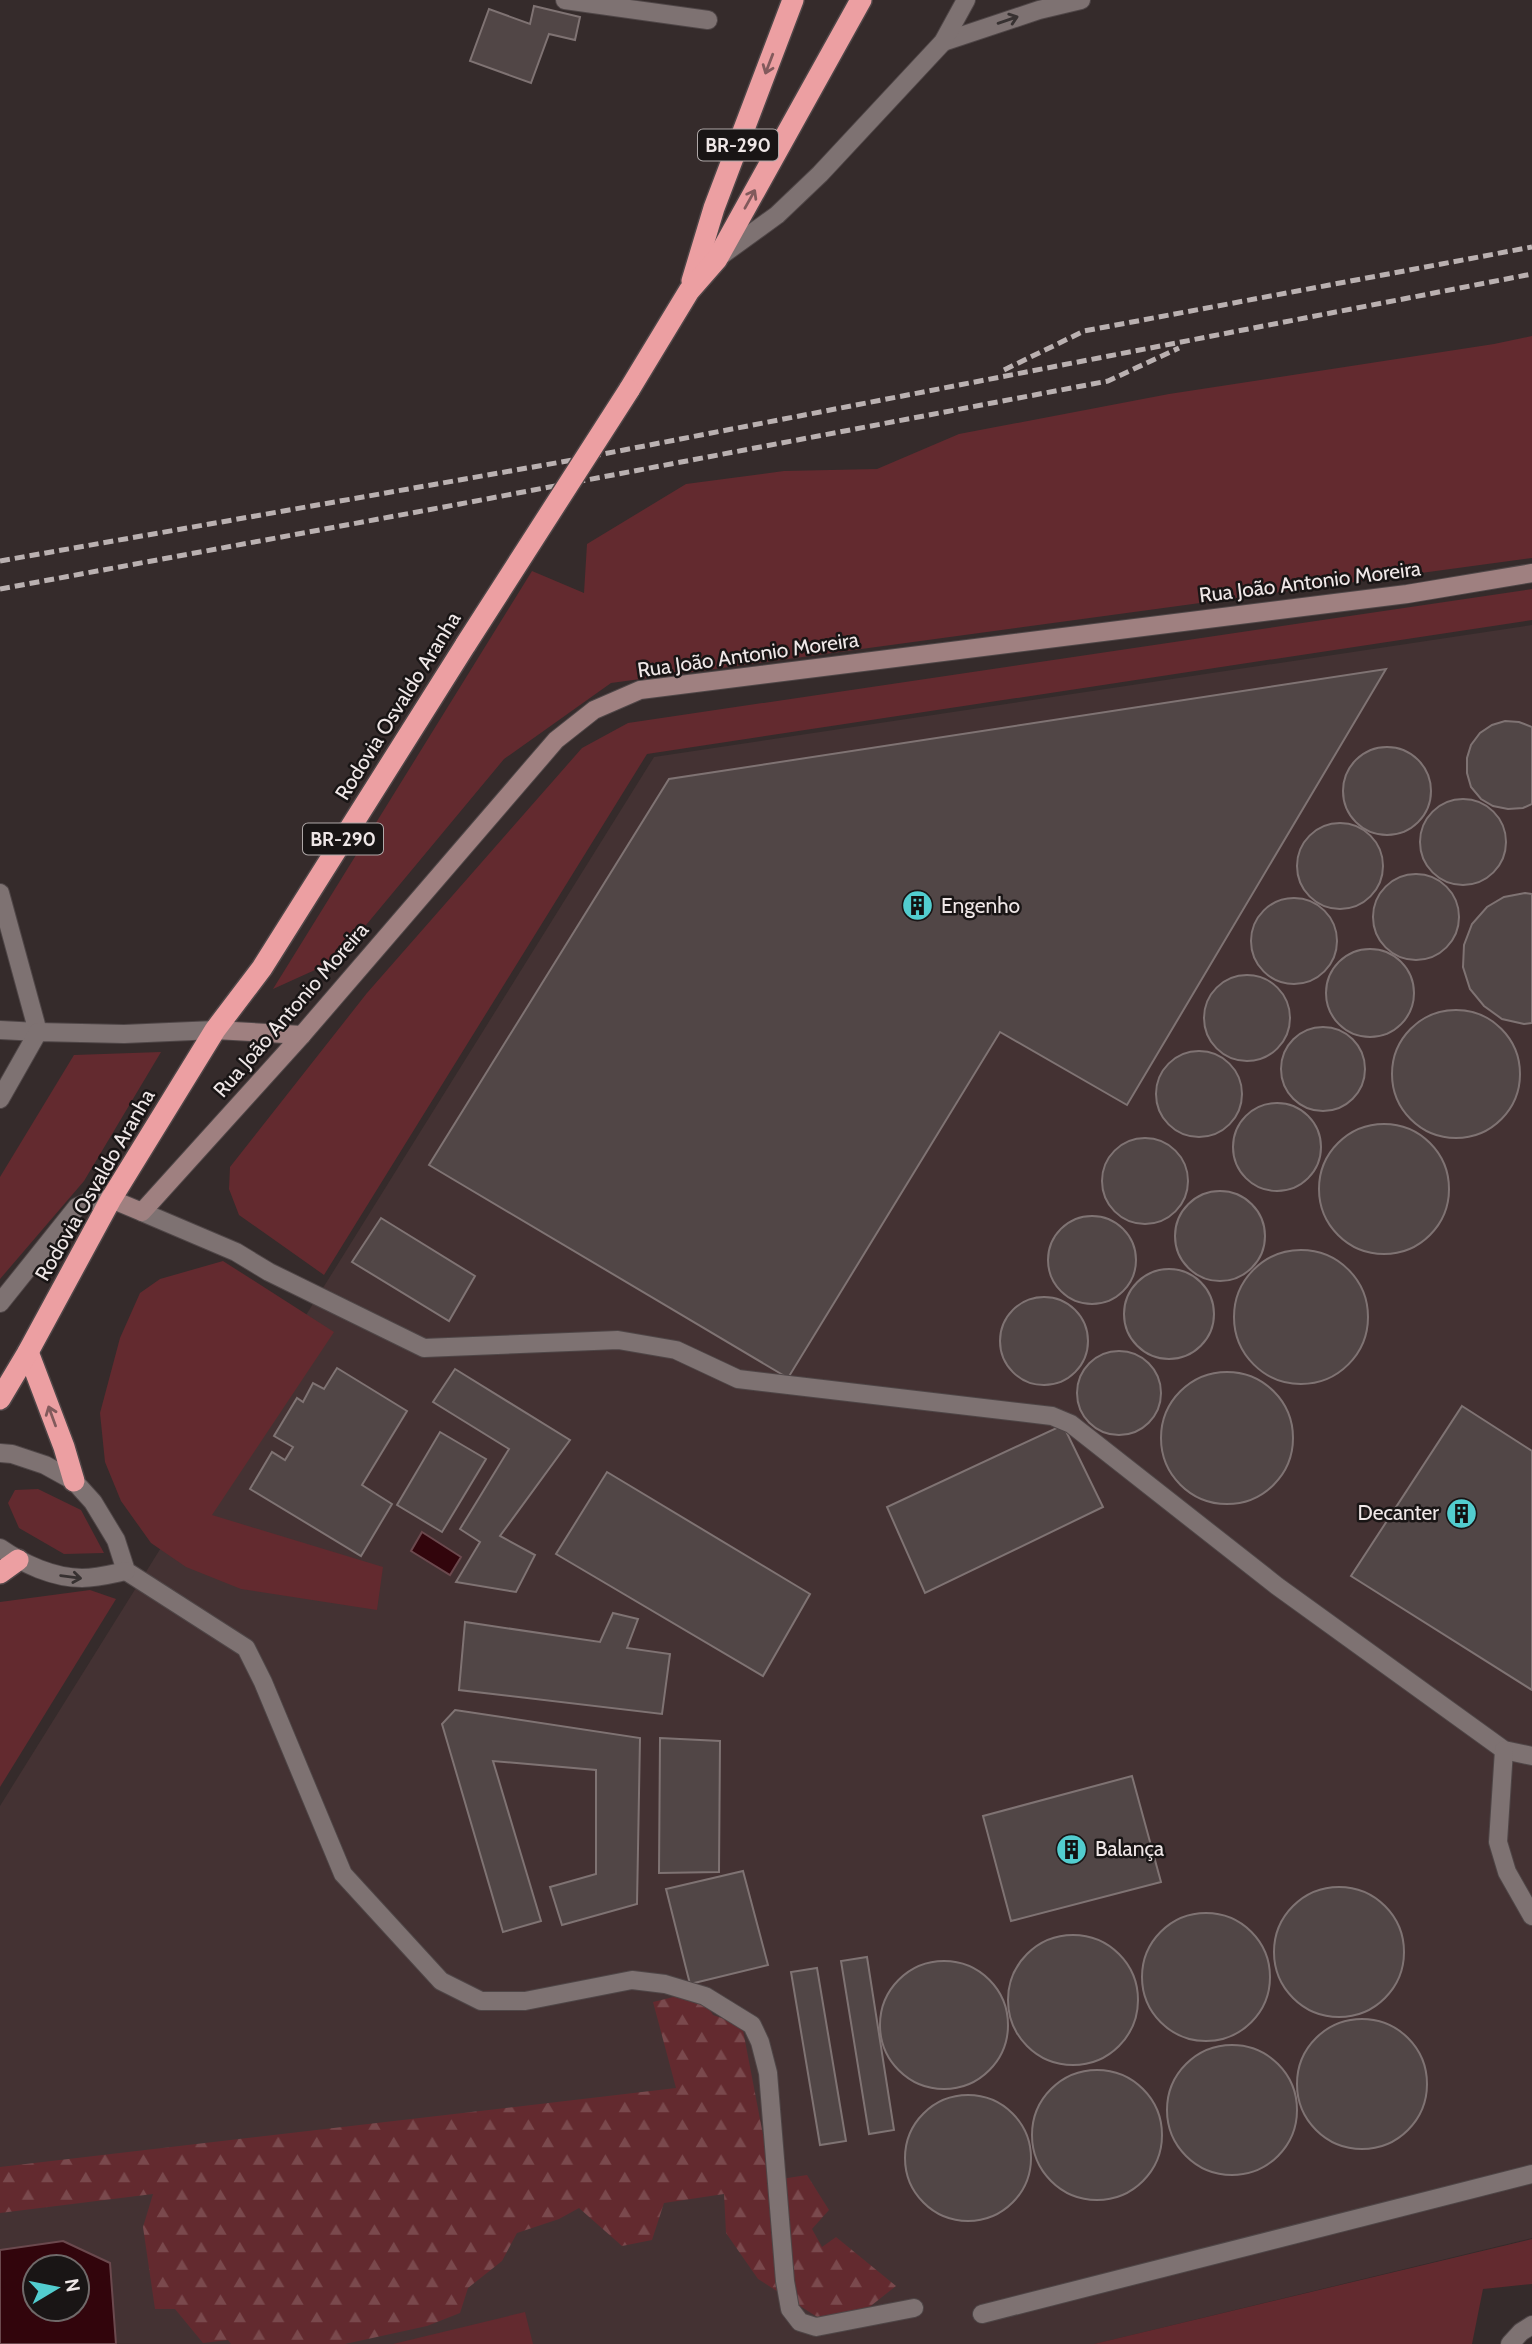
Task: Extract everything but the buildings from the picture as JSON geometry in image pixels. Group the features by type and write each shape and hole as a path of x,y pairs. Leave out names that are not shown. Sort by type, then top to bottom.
{"highway":[{"name":"Rodovia Osvaldo Aranha","path":"689,291 714,208 793,0"},
{"name":"Rodovia Osvaldo Aranha","path":"0,1399 111,1199 215,1030 262,968 689,291 716,259 861,0"},
{"path":"28,1352 74,1481"},
{"path":"0,1573 9,1554"}],"main road":[{"name":"Rua João Antonio Moreira","path":"142,1212 302,1035 556,740 594,710 640,690 1408,594 1532,573"},
{"path":"215,1030 302,1035"},
{"path":"111,1199 142,1212"}],"street":[{"path":"565,0 708,20"},
{"path":"716,259 777,215 820,174 943,42 966,0"},
{"path":"943,42 1039,10 1081,0"},
{"path":"0,893 38,1032 0,1099"},
{"path":"0,1031 124,1034 215,1030"},
{"path":"0,1303 77,1207 92,1200 111,1199"},
{"path":"142,1212 236,1252 269,1272 424,1348 618,1340 676,1350 738,1379 1052,1416 1071,1424 1277,1586 1504,1750 1532,1756"},
{"path":"0,1453 12,1454 45,1465 74,1481 93,1502 116,1540 126,1571 246,1648 263,1682 343,1874 441,1982 481,2001 525,2001 632,1980 665,1984 705,1996 752,2025 760,2042 768,2073 785,2281 790,2309 800,2322 816,2327 914,2308"},
{"path":"9,1554 61,1576 83,1578 126,1571"},
{"path":"1504,1750 1498,1842 1507,1872 1532,1916"},
{"path":"982,2314 1532,2174"},
{"path":"1510,2344 1532,2325"}],"shaded area":[{"path":"1532,625 1532,2238 1095,2344 0,2344 0,1806 654,757"},
{"path":"422,1532 461,1557 450,1575 411,1551"},
{"path":"63,2241 89,2253 21,2253 21,2323 91,2323 91,2254 110,2263 116,2344 0,2344 0,2250"}],"green space":[{"path":"1532,336 1532,558 611,683 504,759 337,960 273,989 532,571 584,593 587,544 686,484 784,471 877,469 959,434 1169,394"},
{"path":"1532,589 1532,620 647,754 324,1275 239,1215 229,1189 230,1167 367,993 582,748 628,723"},
{"path":"161,1052 84,1181 0,1279 0,1177 74,1055"},
{"path":"223,1261 334,1332 212,1515 383,1567 377,1610 241,1589 186,1567 151,1543 121,1501 105,1462 100,1413 120,1338 140,1293 160,1279"},
{"path":"38,1489 81,1510 104,1553 64,1554 19,1528 8,1503 15,1490"},
{"path":"90,1590 116,1599 0,1787 0,1602"},
{"path":"698,1991 713,2015 742,2025 768,2161 781,2179 807,2175 829,2210 812,2229 822,2247 836,2237 896,2286 839,2331 758,2279 726,2233 724,2194 664,2203 652,2240 622,2246 579,2208 559,2219 517,2233 502,2261 468,2288 460,2313 427,2326 345,2344 231,2344 228,2340 203,2343 175,2309 155,2309 143,2227 153,2194 0,2213 0,2167 676,2088 653,2002"},
{"path":"1532,2239 1532,2284 1483,2289 1472,2344 1094,2344"},
{"path":"525,2312 533,2344 393,2344"}],"railway":[{"path":"1004,370 1084,331 1532,247"},
{"path":"0,561 567,461 1532,274"},
{"path":"0,589 1108,381 1179,348"}],"place":[{"name":"Engenho","path":"918,906"},
{"name":"Decanter","path":"1462,1513"},
{"name":"Balança","path":"1072,1849"}]}
